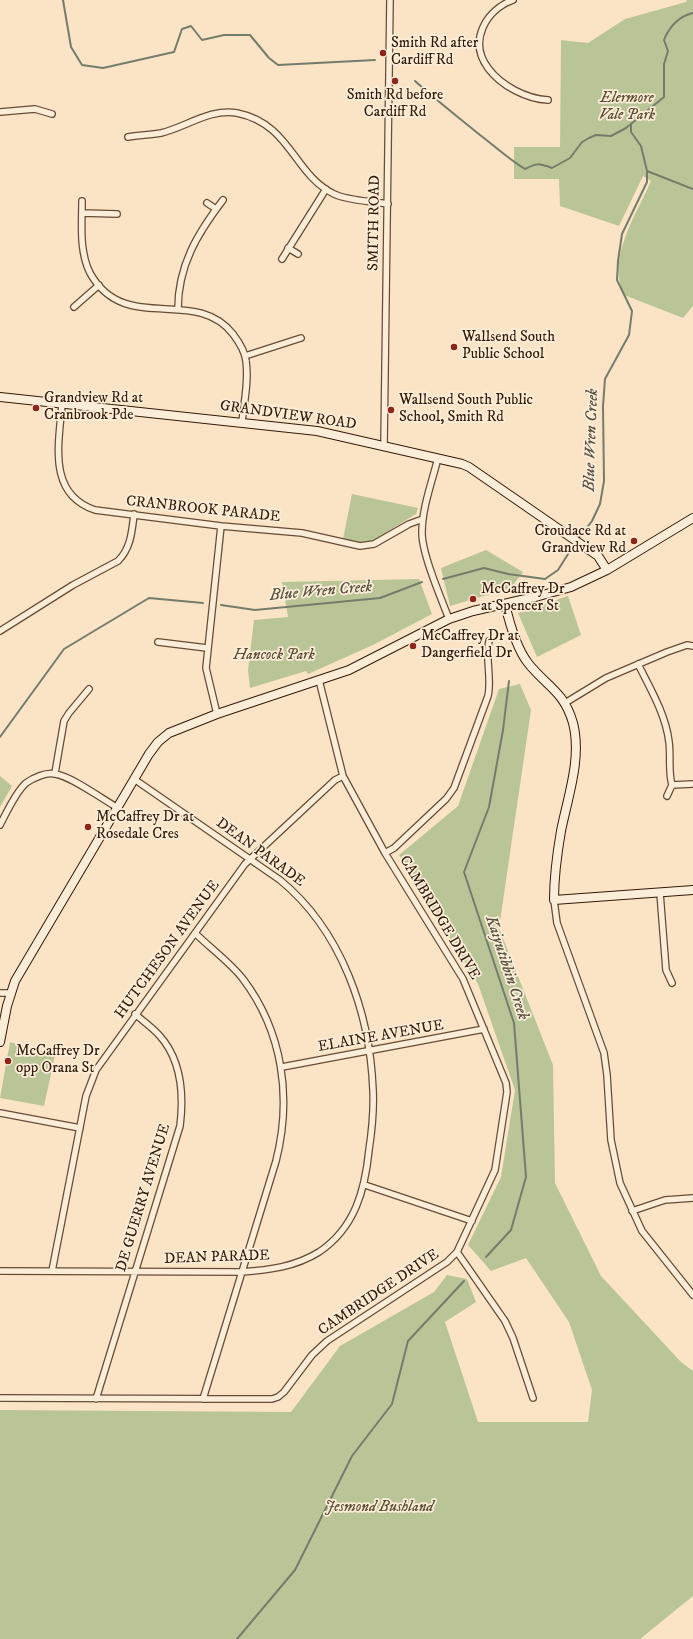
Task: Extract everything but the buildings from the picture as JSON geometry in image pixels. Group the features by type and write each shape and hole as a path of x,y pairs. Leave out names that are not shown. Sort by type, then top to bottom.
{"street":[{"name":"SMITH ROAD","path":"384,446 390,0"},
{"path":"513,0 493,11 485,22 479,43 481,56 494,76 506,84 525,96 548,100"},
{"path":"0,112 35,109 52,114"},
{"path":"128,137 160,133 217,114 236,113 259,121 280,135 308,172 326,189 342,197 388,204"},
{"path":"282,259 326,189"},
{"path":"178,309 178,292 184,263 197,236 223,200"},
{"path":"82,201 83,251 90,272 99,285 118,300 129,305 149,309 178,309 201,312 222,322 239,342 246,356 246,382 242,422"},
{"path":"207,203 216,209"},
{"path":"82,213 117,214"},
{"path":"288,248 298,254"},
{"path":"74,307 99,285"},
{"path":"246,356 301,338"},
{"name":"GRANDVIEW ROAD","path":"0,397 317,431 438,458 469,467 598,556 607,570"},
{"name":"CRANBROOK PARADE","path":"62,404 57,458 59,470 76,500 84,506 95,510 221,526 302,533 360,546 374,544 409,524 423,519"},
{"path":"438,458 423,519 422,535 426,552 448,619"},
{"path":"0,631 72,585 118,561 124,555 130,542 134,514"},
{"path":"0,1042 15,981 134,779 158,742 169,733 217,714 349,670 448,619 473,611 571,587 607,570 693,518"},
{"path":"217,714 206,674 207,648 221,526"},
{"path":"505,604 516,638 527,662 554,687 565,703 572,723 576,744 574,767 554,871 554,900 557,923 604,1053 615,1163 632,1211 642,1231 693,1295"},
{"path":"386,853 394,848 446,799 454,788 490,689 487,649 489,641"},
{"path":"158,642 207,648"},
{"path":"565,703 606,678 667,652 687,645 693,646"},
{"path":"638,664 664,722 669,742 669,776 672,785 666,796"},
{"path":"319,680 343,776"},
{"path":"55,774 64,721 89,689"},
{"path":"0,825 26,784 36,778 55,774 69,779 118,808"},
{"name":"CAMBRIDGE DRIVE","path":"0,1398 272,1399 278,1397 319,1348 448,1262 457,1252 495,1170 507,1092 506,1083 463,979 386,853 343,776"},
{"name":"HUTCHESON AVENUE","path":"52,1271 90,1082 135,1014 249,859 335,780 343,776"},
{"name":"DEAN PARADE","path":"0,1271 241,1272 289,1266 303,1261 320,1251 347,1224 356,1209 364,1185 372,1125 374,1092 370,1051 362,1011 348,974 330,939 298,894 134,779"},
{"path":"672,785 693,784"},
{"path":"554,900 693,890"},
{"path":"660,893 666,970 672,983"},
{"path":"195,933 242,978 268,1022 282,1067 284,1096 282,1135 276,1161 241,1272 204,1399"},
{"path":"0,993 11,993"},
{"name":"DE GUERRY AVENUE","path":"96,1399 134,1271 180,1126 182,1100 180,1079 171,1054 159,1036 135,1014"},
{"name":"ELAINE AVENUE","path":"282,1067 484,1029"},
{"path":"0,1113 80,1128"},
{"path":"364,1185 472,1221"},
{"path":"632,1211 665,1200 693,1198"},
{"path":"457,1252 505,1321 515,1344 533,1398"}],"green space":[{"name":"Elermore Vale Park","path":"687,0 693,0 693,306 683,318 624,295 619,281 621,251 632,222 651,181 643,176 619,226 560,206 559,179 514,179 514,147 560,147 561,40 588,43 625,19 686,2"},
{"path":"352,494 418,508 416,514 369,543 343,539"},
{"path":"486,550 523,572 511,588 450,606 441,568"},
{"name":"Hancock Park","path":"419,579 432,614 373,645 308,674 306,671 250,688 248,670 254,620 288,617 282,582"},
{"path":"568,596 581,635 537,657 518,613"},
{"name":"Jesmond Bushland","path":"520,684 531,710 499,928 553,1065 555,1183 601,1276 681,1362 693,1371 693,1596 640,1639 0,1639 0,1410 291,1412 340,1346 434,1292 447,1275 467,1279 476,1302 445,1322 478,1422 588,1422 592,1390 569,1322 526,1258 491,1271 468,1245 501,1177 515,1090 478,984 399,855 458,806 499,689"},
{"path":"0,776 12,786 0,807"},
{"path":"10,1042 55,1055 44,1106 0,1098"}],"waterway":[{"path":"63,0 71,47 82,65 103,68 174,52 182,29 191,26 202,40 224,35 250,35 269,58 278,65 375,60"},
{"path":"415,81 507,157 525,169 538,164 552,168 570,158 582,142 596,135 611,136 626,128 664,97 664,64 668,51 664,40 679,19 693,13"},
{"name":"Blue Wren Creek","path":"578,539 592,521 600,504 604,481 603,406 605,379 629,335 632,311 617,280 618,261 622,234 647,182 647,171 641,146 631,132 631,125"},
{"path":"647,171 693,189"},
{"name":"Blue Wren Creek","path":"443,579 484,568 508,574 545,579 558,570 575,543"},
{"name":"Blue Wren Creek","path":"221,605 255,610 380,598 422,582"},
{"name":"Blue Wren Creek","path":"0,737 64,649 149,598 203,603"},
{"name":"Kaiyutibbin Creek","path":"486,1257 511,1230 526,1177 514,1023 464,872 489,807 503,730 509,681"},
{"name":"Kaiyutibbin Creek","path":"237,1639 295,1570 352,1456 392,1404 408,1341 464,1281"}],"place":[{"name":"Smith Rd after Cardiff Rd","path":"383,53"},
{"name":"Smith Rd before Cardiff Rd","path":"395,81"},
{"name":"Wallsend South Public School","path":"454,347"},
{"name":"Grandview Rd at Cranbrook Pde","path":"36,408"},
{"name":"Wallsend South Public School, Smith Rd","path":"391,410"},
{"name":"Croudace Rd at Grandview Rd","path":"634,541"},
{"name":"McCaffrey Dr at Spencer St","path":"473,599"},
{"name":"McCaffrey Dr at Dangerfield Dr","path":"413,646"},
{"name":"McCaffrey Dr at Rosedale Cres","path":"88,827"},
{"name":"McCaffrey Dr opp Orana St","path":"8,1061"}]}
